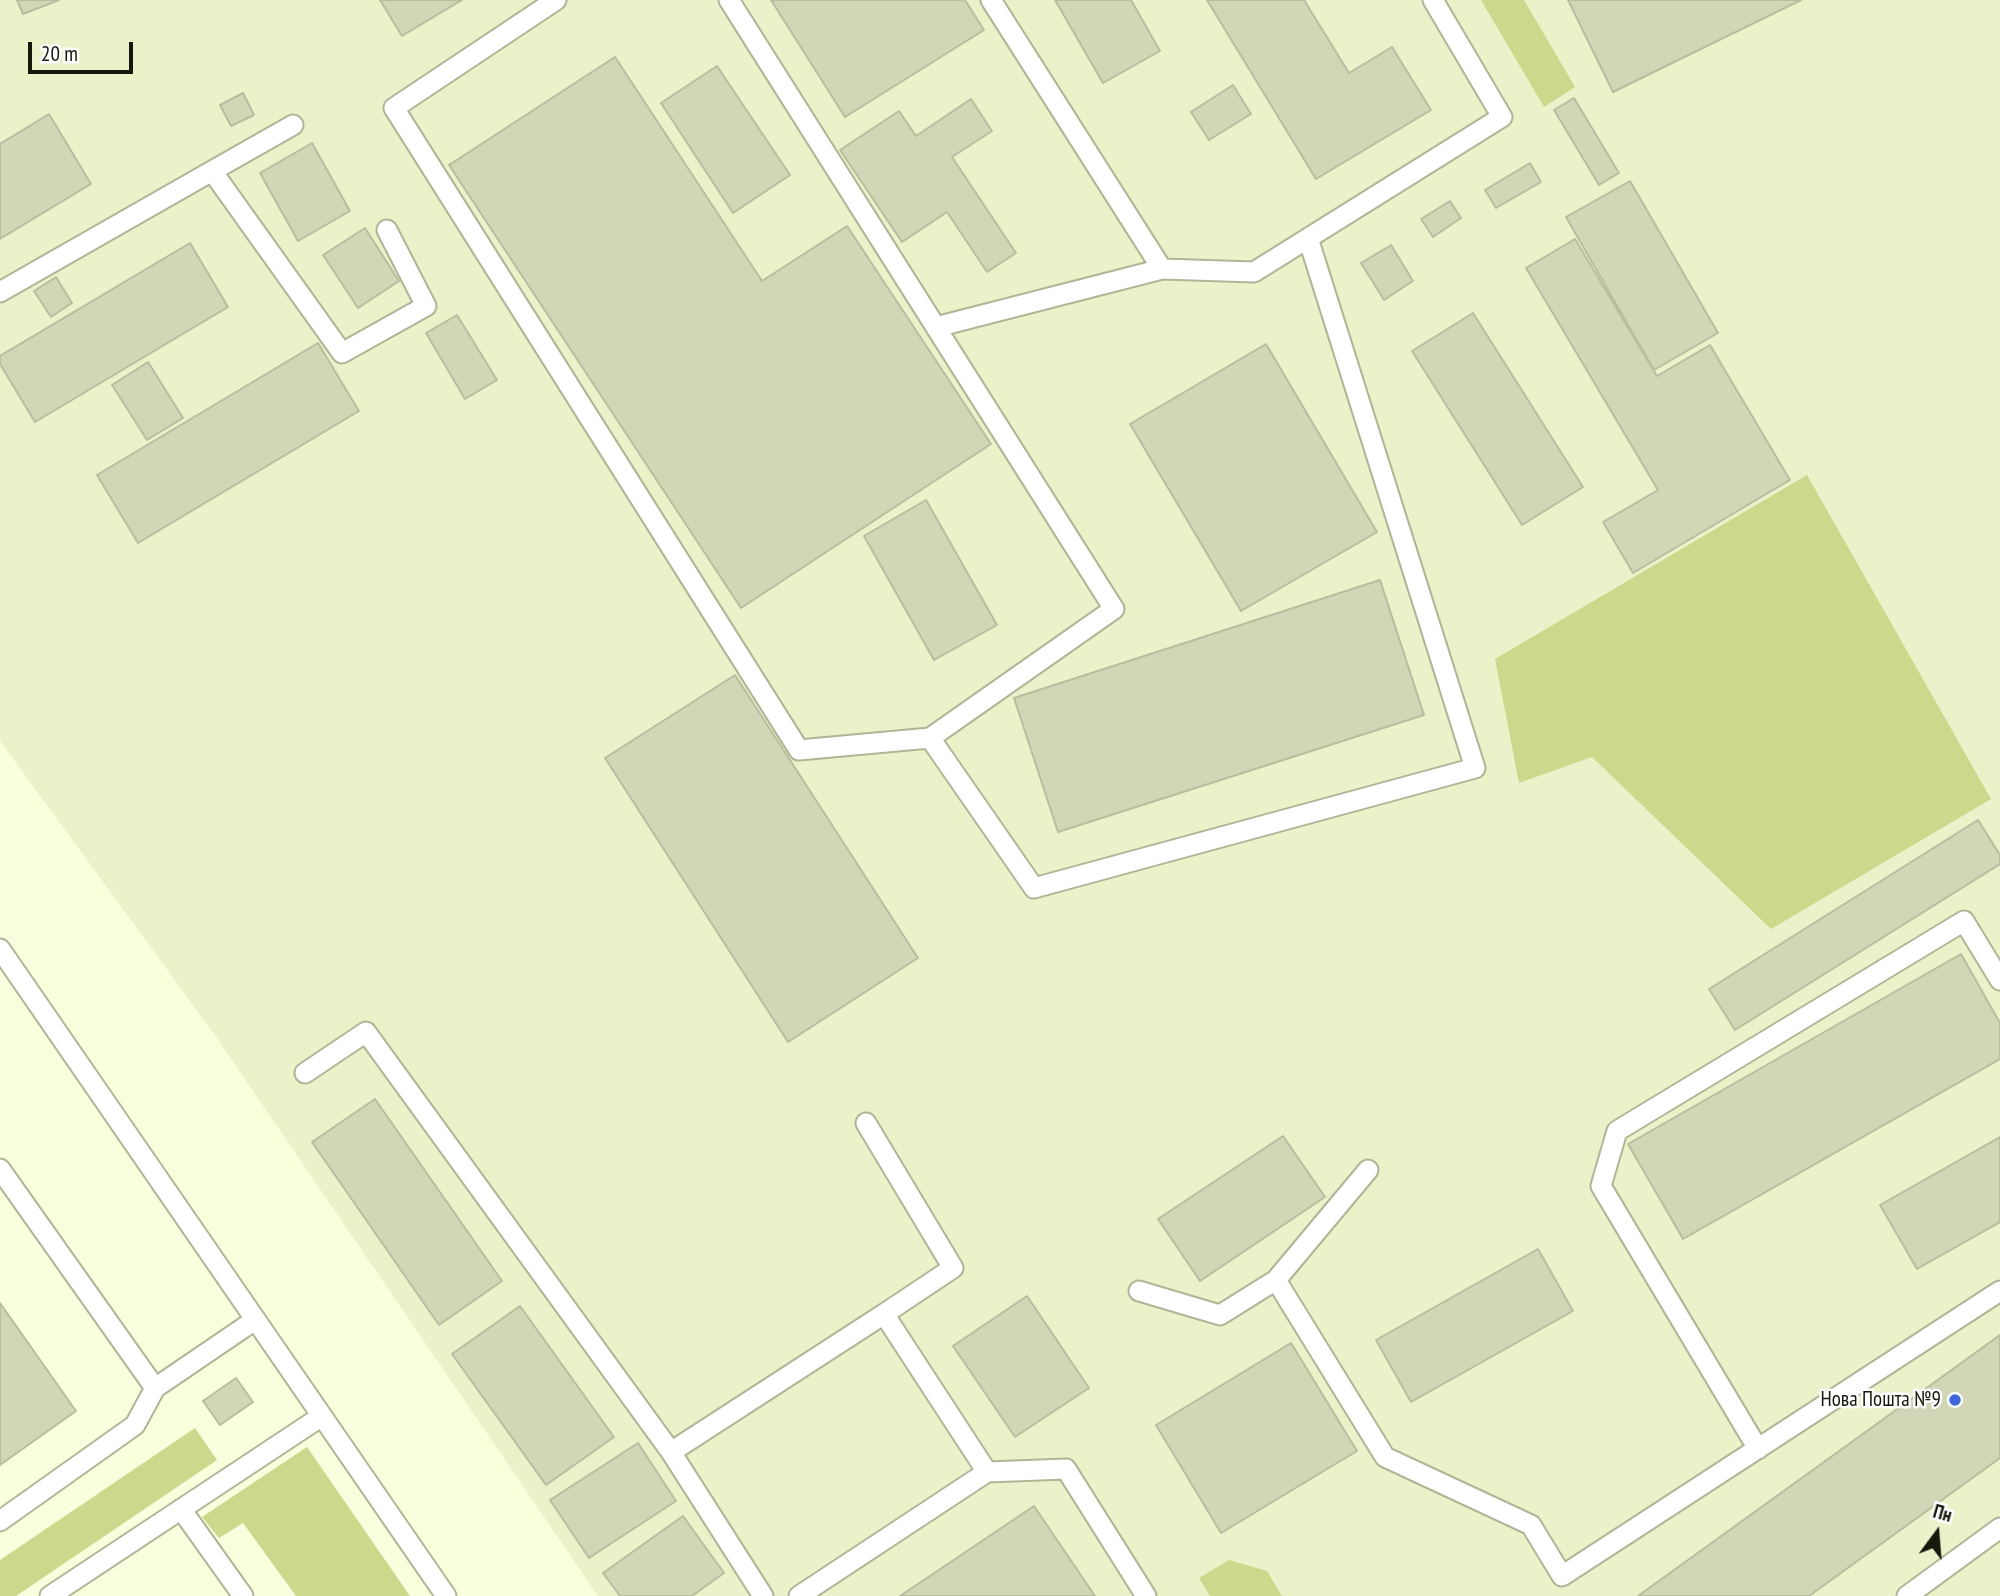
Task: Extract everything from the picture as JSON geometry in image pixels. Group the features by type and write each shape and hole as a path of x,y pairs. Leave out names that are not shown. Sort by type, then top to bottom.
{"lane":[{"path":"556,0 394,108 799,750 930,738 1114,608 729,0"},
{"path":"991,0 1162,269"},
{"path":"936,327 1162,269 1254,272 1502,117 1433,0"},
{"path":"0,292 293,125"},
{"path":"212,171 342,353 426,306 387,230"},
{"path":"930,738 1034,888 1475,768 1308,238"},
{"path":"1758,1449 1601,1186 1617,1131 1964,921 2000,980"},
{"path":"0,949 446,1596"},
{"path":"304,1073 366,1032 671,1452 763,1596"},
{"path":"671,1452 953,1268 866,1123"},
{"path":"0,1169 155,1388"},
{"path":"1139,1291 1220,1314 1276,1280 1368,1170"},
{"path":"1276,1280 1385,1457 1531,1525 1562,1576 2000,1291"},
{"path":"884,1314 987,1472"},
{"path":"0,1521 135,1425 155,1388 255,1320"},
{"path":"50,1596 322,1416"},
{"path":"799,1596 987,1472 1066,1469 1146,1596"},
{"path":"181,1509 243,1596"},
{"path":"1907,1596 2000,1528"}],"shaded area":[{"path":"0,0 2000,0 2000,1596 598,1596 212,1031 0,741"}],"green space":[{"path":"1481,0 1524,0 1575,87 1544,107"},
{"path":"1807,475 1991,799 1771,929 1592,757 1519,783 1495,659"},
{"path":"195,1428 217,1460 16,1596 0,1596 0,1560"},
{"path":"307,1447 410,1596 296,1596 243,1523 219,1538 202,1517"},
{"path":"1229,1560 1267,1571 1282,1596 1210,1596 1199,1578"}],"building":[{"path":"17,0 59,0 23,14"},
{"path":"380,0 462,0 402,36"},
{"path":"771,0 965,0 984,30 845,117"},
{"path":"1055,0 1131,0 1160,51 1103,83"},
{"path":"1207,0 1304,0 1349,73 1392,47 1431,110 1316,179"},
{"path":"1568,0 1801,0 1613,92"},
{"path":"615,57 762,281 847,226 991,444 741,608 449,165"},
{"path":"717,66 790,175 733,213 661,103"},
{"path":"1233,85 1251,114 1209,140 1191,112"},
{"path":"243,93 254,115 231,126 220,105"},
{"path":"1574,98 1619,173 1599,185 1554,110"},
{"path":"971,99 992,131 952,157 1016,253 987,272 947,212 902,242 840,150 899,111 916,136"},
{"path":"49,114 91,184 0,239 0,144"},
{"path":"312,143 350,211 298,241 260,173"},
{"path":"1530,163 1541,182 1496,208 1485,190"},
{"path":"1630,181 1718,333 1654,370 1566,217"},
{"path":"1450,201 1461,218 1433,237 1421,219"},
{"path":"365,228 399,281 358,308 323,255"},
{"path":"1575,239 1657,376 1710,345 1790,480 1633,573 1603,522 1658,490 1526,268"},
{"path":"190,243 228,307 35,422 0,364 0,356"},
{"path":"1391,245 1413,281 1384,300 1361,263"},
{"path":"56,277 72,303 51,317 34,291"},
{"path":"1473,313 1583,487 1522,525 1412,351"},
{"path":"457,315 497,380 465,399 426,333"},
{"path":"318,343 359,411 138,543 97,475"},
{"path":"1266,344 1377,532 1241,611 1130,424"},
{"path":"148,362 183,418 147,440 112,385"},
{"path":"926,500 997,625 934,660 864,536"},
{"path":"1380,580 1424,715 1058,832 1014,698"},
{"path":"735,675 918,958 788,1042 605,758"},
{"path":"1978,820 2000,855 2000,864 1735,1030 1709,989"},
{"path":"1961,954 2000,1023 2000,1059 1683,1239 1628,1144"},
{"path":"375,1099 502,1281 439,1325 312,1142"},
{"path":"1283,1136 1325,1197 1200,1281 1158,1219"},
{"path":"2000,1137 2000,1222 1917,1269 1880,1205"},
{"path":"1538,1249 1573,1311 1411,1402 1376,1340"},
{"path":"1027,1296 1089,1388 1015,1437 953,1346"},
{"path":"0,1303 76,1411 0,1465"},
{"path":"520,1306 614,1437 546,1485 452,1354"},
{"path":"2000,1335 2000,1458 1809,1596 1638,1596"},
{"path":"1291,1343 1357,1451 1221,1533 1156,1425"},
{"path":"236,1378 253,1402 220,1425 203,1401"},
{"path":"638,1443 676,1501 589,1558 550,1500"},
{"path":"1034,1506 1095,1596 900,1596"},
{"path":"683,1516 724,1573 692,1596 620,1596 603,1573"}],"place":[{"name":"Нова Пошта №9","path":"1955,1400"}]}
